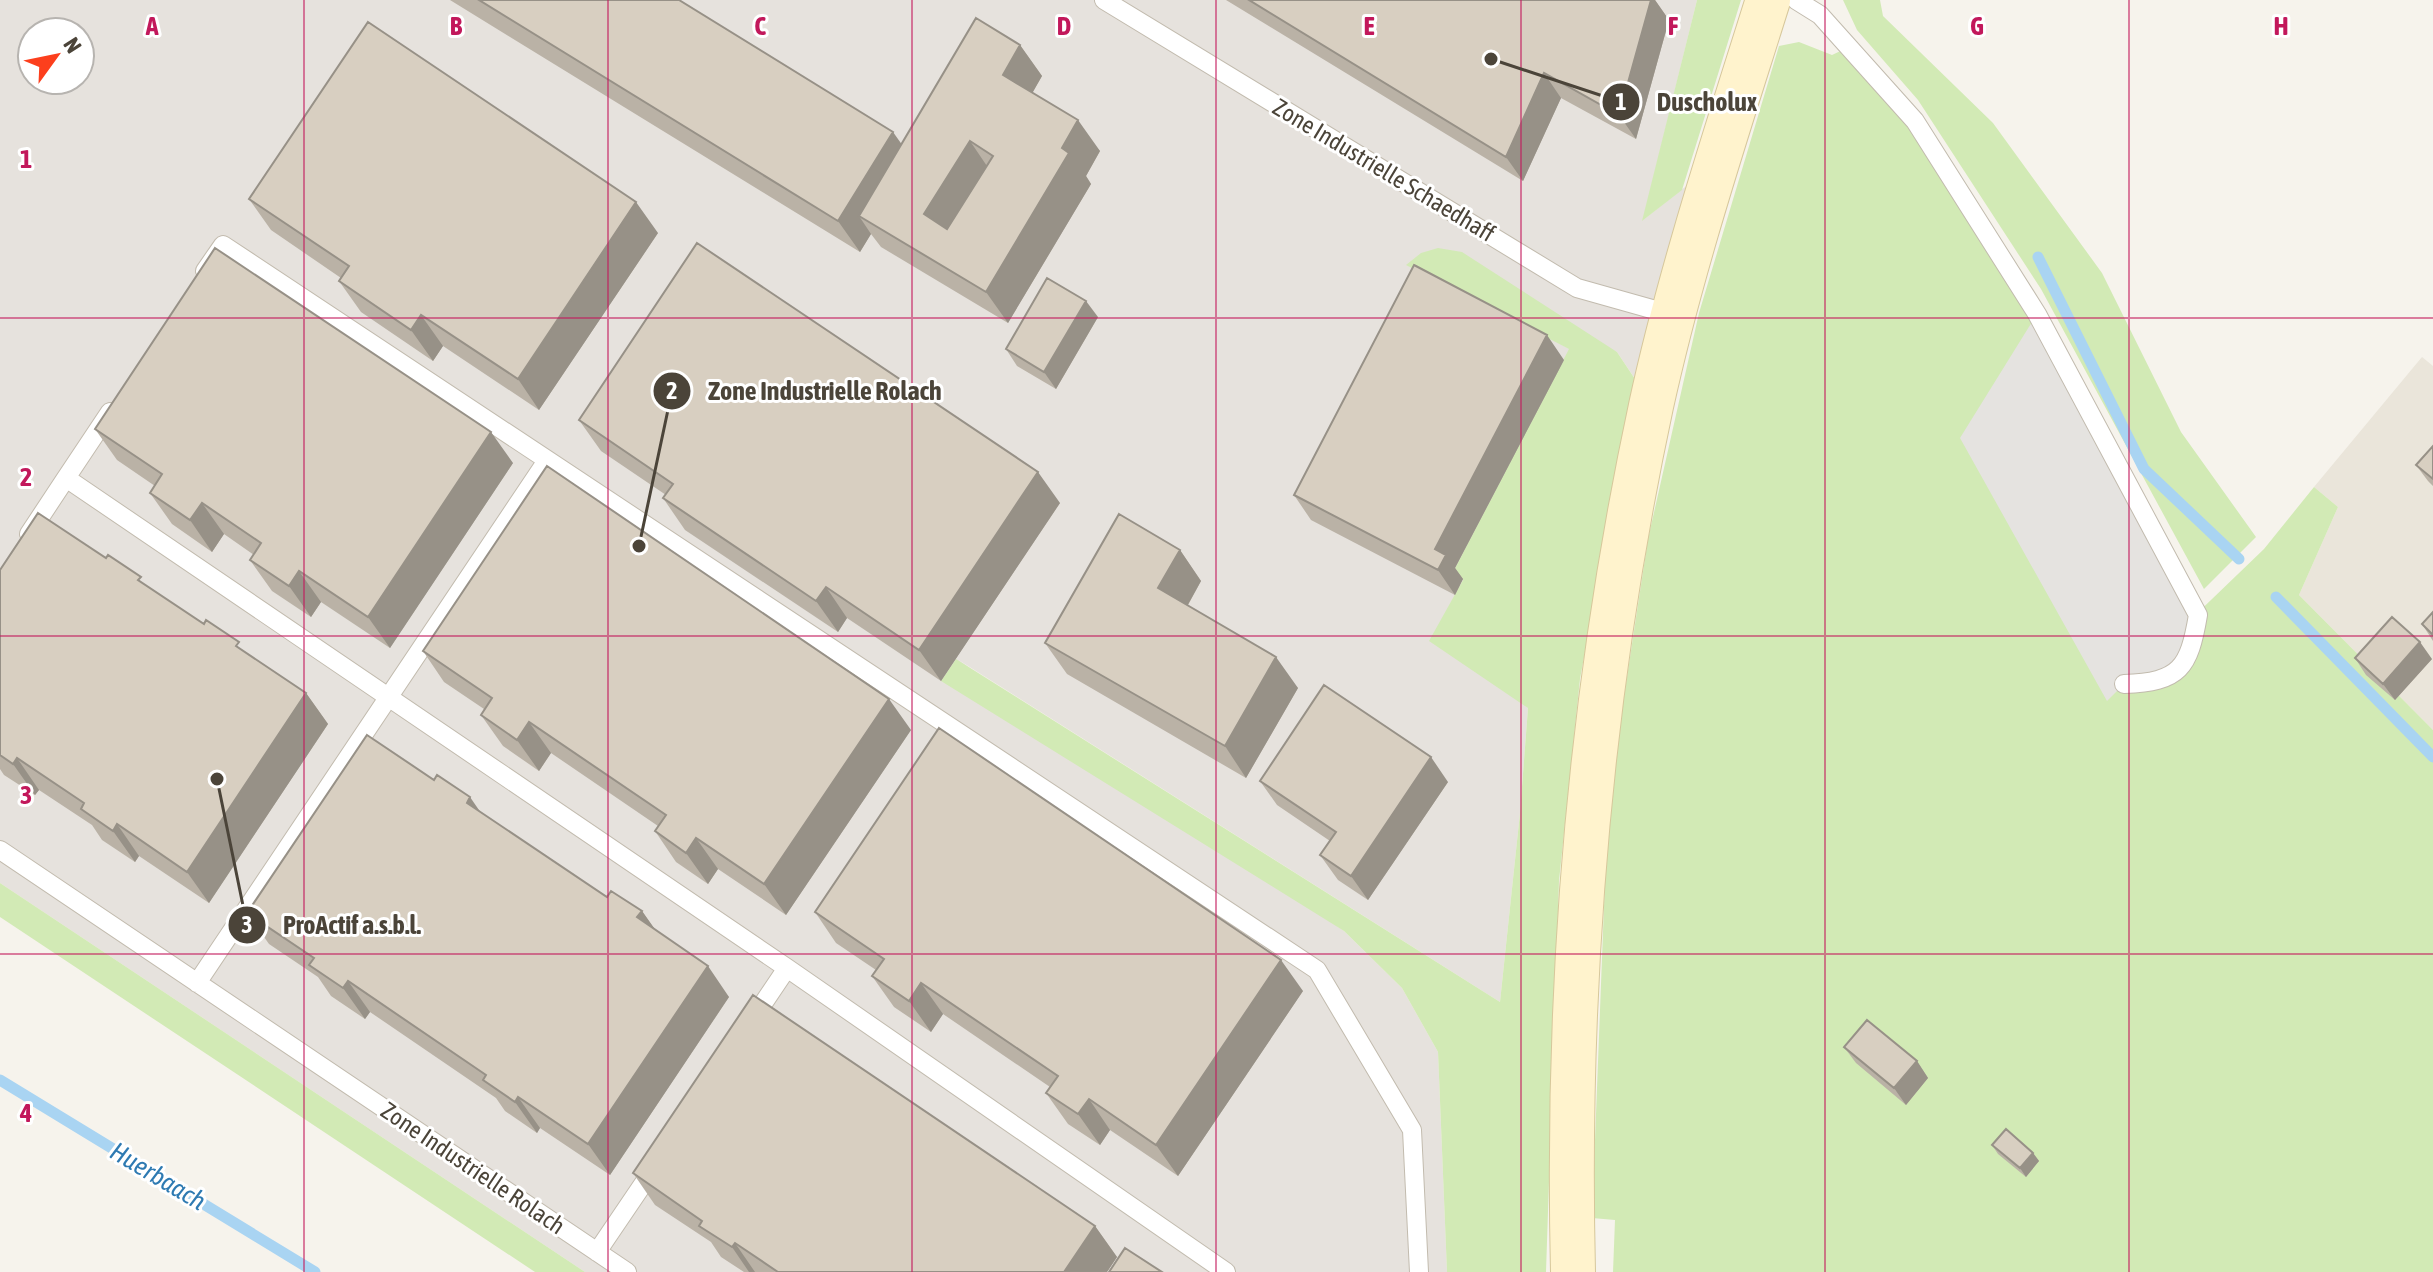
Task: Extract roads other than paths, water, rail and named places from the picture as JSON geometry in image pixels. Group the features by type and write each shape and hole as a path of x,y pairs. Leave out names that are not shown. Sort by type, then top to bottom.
{"main road":[{"path":"1573,1272 1576,976 1590,785 1621,558 1652,404 1674,315 1717,162 1768,0"}],"lane":[{"name":"Zone Industrielle Schaedhaff","path":"1104,0 1577,288 1674,315"},
{"path":"1796,0 1820,15 1915,121 2037,314 2198,615 2193,644 2181,669 2153,683 2124,684"},
{"path":"197,284 223,245 546,462 1317,970 1412,1130 1419,1272"},
{"path":"17,552 118,400"},
{"path":"197,983 546,462"},
{"path":"66,478 787,968 1226,1272"},
{"name":"Zone Industrielle Rolach","path":"0,850 627,1272"},
{"path":"744,1032 787,968"},
{"path":"597,1252 666,1149"}],"waterway":[{"path":"2038,257 2144,469 2239,559"},
{"path":"2276,597 2433,757"},
{"name":"Huerbaach","path":"0,1080 315,1272"}],"place":[{"name":"Duscholux","path":"1491,59"},
{"name":"Zone Industrielle Rolach","path":"639,546"},
{"name":"ProActif a.s.b.l.","path":"217,779"}]}
